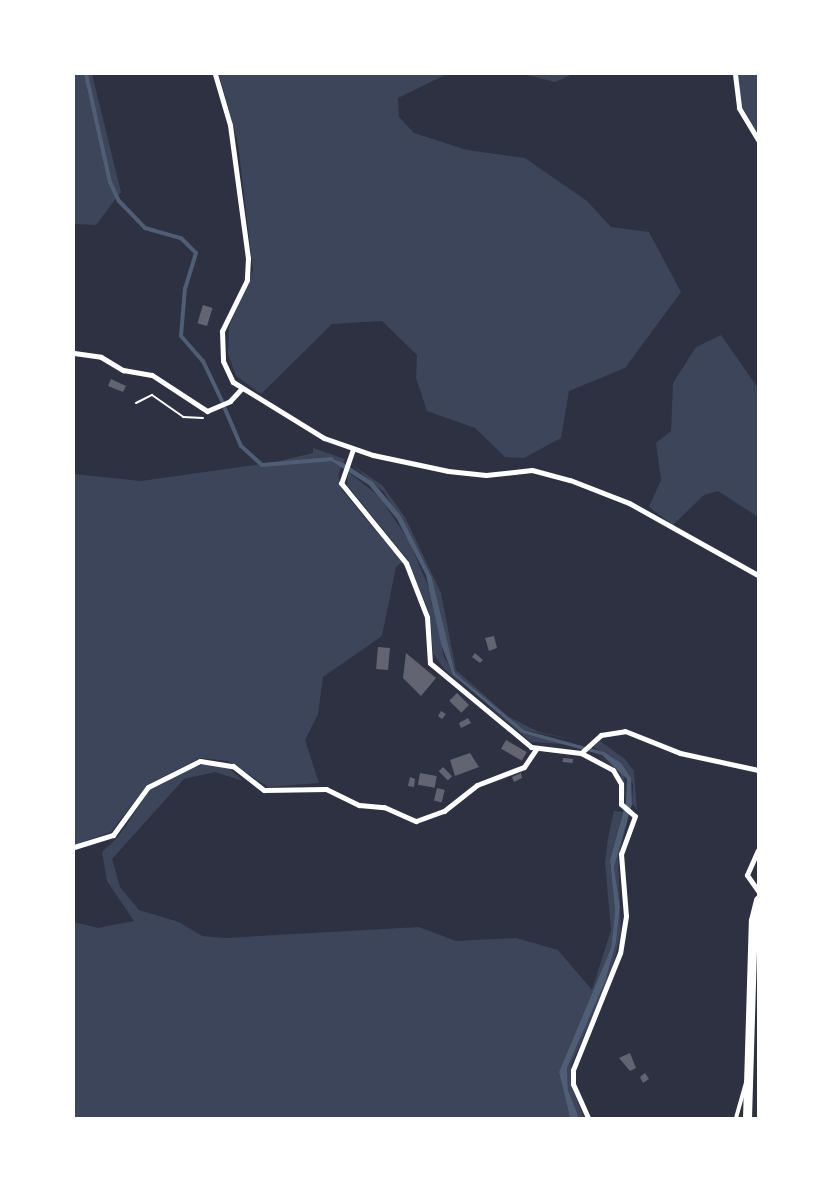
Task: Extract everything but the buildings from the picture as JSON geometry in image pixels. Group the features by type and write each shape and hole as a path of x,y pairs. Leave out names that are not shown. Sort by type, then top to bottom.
{"street":[{"path":"215,74 230,125 248,258 247,280 225,322 221,340 226,371 241,389 324,438 354,449 448,472 486,475 532,470 570,480 629,503 758,575"},
{"path":"734,74 739,108 758,140"},
{"path":"74,353 94,355 123,370 152,375 184,400 211,412 241,389"},
{"path":"354,449 342,474 344,488 406,563 427,617 430,662 536,749 581,753 617,774 624,807 630,809 635,819 620,863 626,916 623,937 608,991 585,1034 573,1070 573,1084 588,1118"},
{"path":"581,753 587,744 601,735 625,731 680,753 758,770"},
{"path":"74,847 113,835 148,787 200,761 233,766 264,790 326,789 358,805 384,807 416,820 444,811 476,785 524,767 536,749"},
{"path":"758,850 747,875 758,892"},
{"path":"747,1118 753,920 758,900"}],"lane":[{"path":"736,1118 741,1086 749,1078"}],"path":[{"path":"136,403 155,396 169,410 194,420 211,412"}],"shaded area":[{"path":"74,74 92,74 121,192 96,225 74,224"},
{"path":"219,74 447,74 398,98 399,117 414,133 467,150 525,158 587,201 611,227 649,232 681,292 625,368 569,391 561,438 524,458 505,457 475,428 427,411 416,378 417,355 382,321 332,324 261,394 236,376 228,354 229,327 253,270 238,144"},
{"path":"523,74 573,74 555,82"},
{"path":"737,74 758,74 758,135 741,107"},
{"path":"721,335 758,388 758,517 718,491 704,495 673,525 649,507 661,480 656,443 671,431 673,383 696,347"},
{"path":"313,448 345,459 338,475 342,490 402,562 396,567 382,636 323,677 318,714 305,740 319,783 268,787 228,761 200,758 147,785 111,832 74,845 74,474 141,481 275,462 313,453"},
{"path":"327,458 342,462 373,482 401,516 432,578 455,673 524,730 604,752 621,763 631,778 632,804 614,867 620,907 616,943 605,982 567,1068 568,1090 579,1118 570,1118 559,1072 611,948 615,911 610,860 626,802 627,779 602,755 522,733 453,675 441,644 426,575 397,519 369,485"},
{"path":"352,465 382,485 405,517 441,593 456,670 509,717 539,732 581,741 524,730 455,673 432,578 384,492"},
{"path":"348,472 379,496 409,541 431,593 444,657 458,681 444,669 433,653 430,615 408,560 347,485"},
{"path":"473,693 522,733 576,745 531,742"},
{"path":"600,741 625,759 634,771 637,809 632,804 633,784 614,758 593,747"},
{"path":"592,750 624,774 626,802 620,773"},
{"path":"208,764 227,766 243,781 215,772 184,779 112,859 120,887 139,910 179,922 202,936 225,938 419,927 456,941 516,938 558,950 592,990 611,930 605,862 608,838 614,811 623,812 610,860 615,911 611,948 559,1072 570,1118 74,1118 74,922 98,928 134,921 107,881 102,852 118,837 151,788 183,769"},
{"path":"629,814 618,858 620,907 614,867"},
{"path":"620,907 621,933 610,977 571,1065 571,1085 584,1118 579,1118 568,1090 567,1068 605,982 616,943"}],"waterway":[{"path":"86,74 110,182 119,201 145,228 181,238 196,253 185,288 181,336 203,361 222,401"},
{"path":"225,409 241,446 262,465 332,459"}]}
